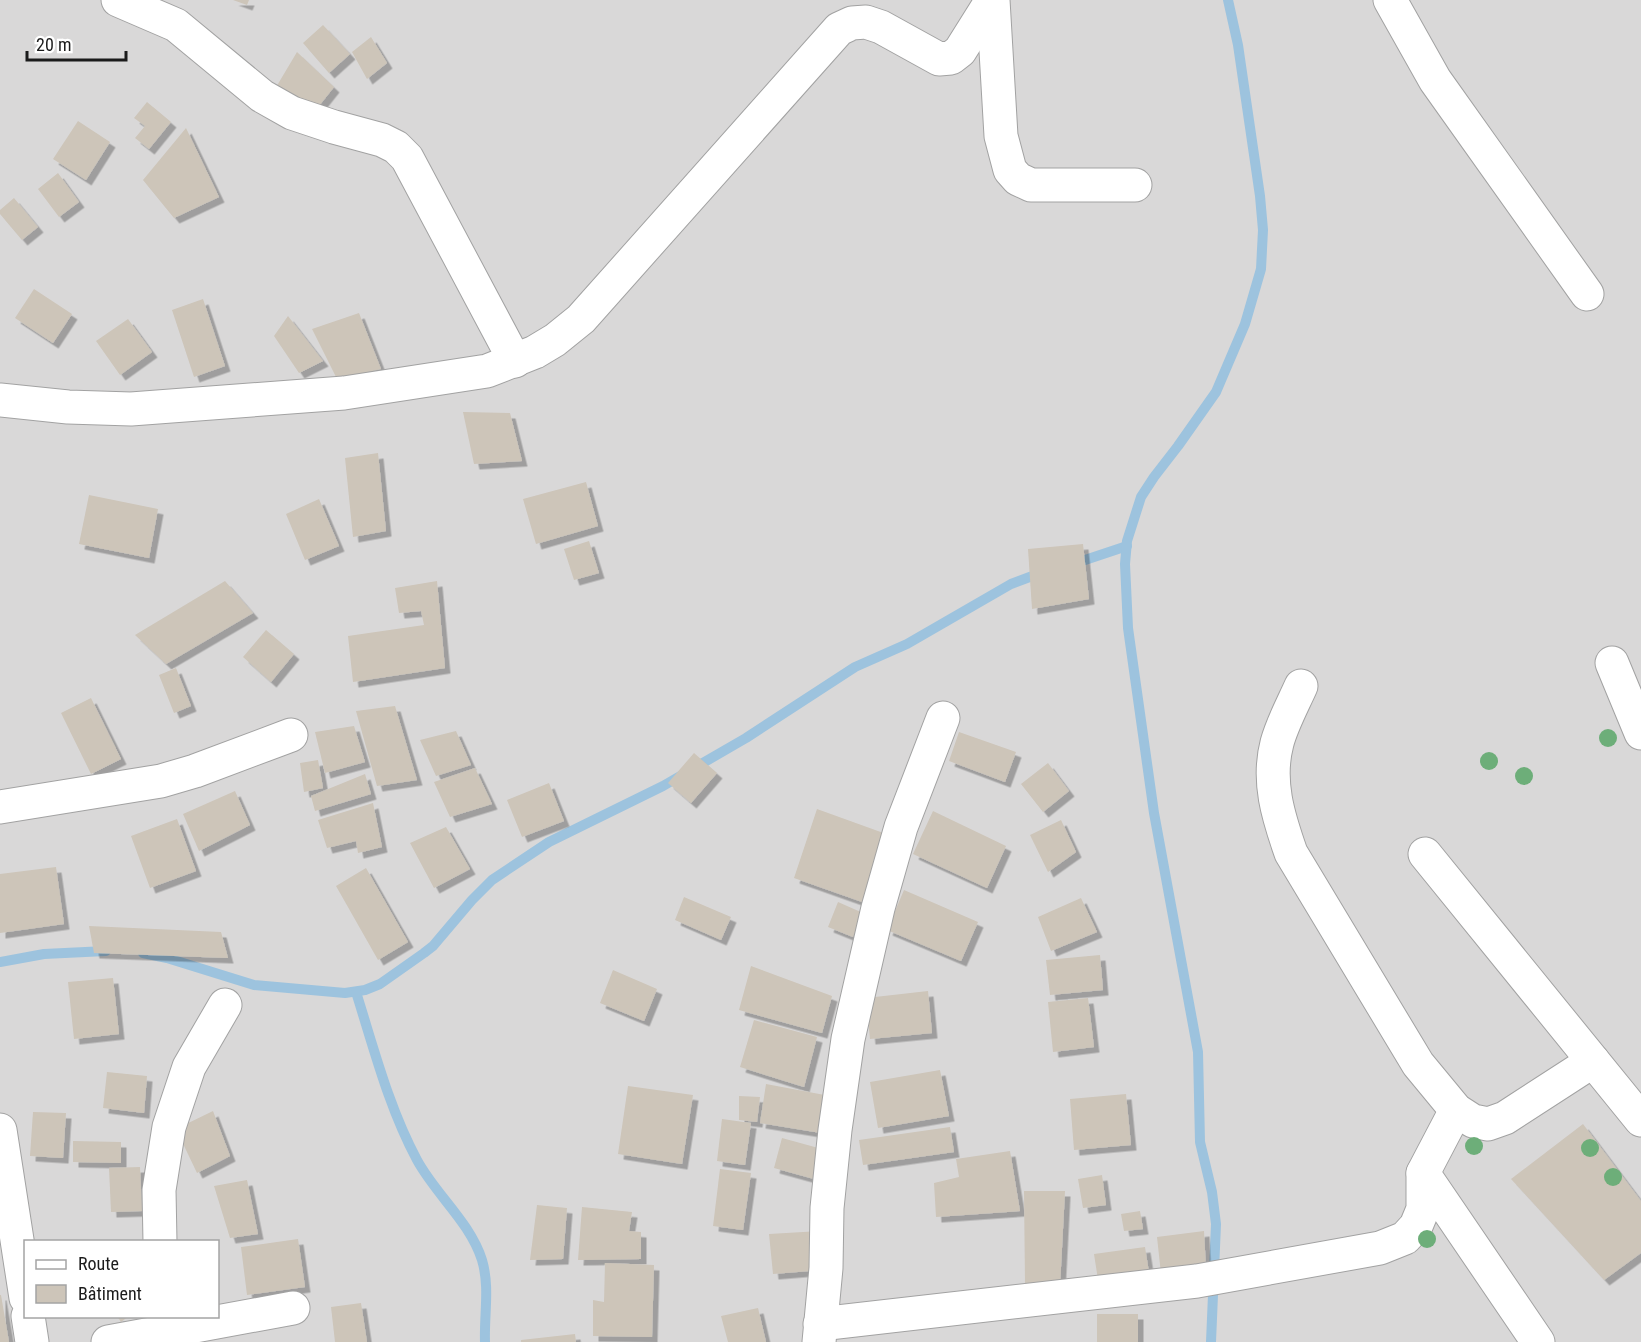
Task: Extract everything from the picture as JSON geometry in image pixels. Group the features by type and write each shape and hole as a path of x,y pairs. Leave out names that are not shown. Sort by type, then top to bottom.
{"street":[{"path":"118,0 176,25 201,43 262,96 292,113 382,140 396,147 407,158 514,361"},
{"path":"0,400 68,407 131,409 344,393 487,371 514,361 555,340 581,319 839,29 852,23 866,22 881,27 939,59 951,58 960,51 992,0"},
{"path":"992,0 1001,136 1010,170 1018,179 1031,185 1135,185"},
{"path":"1390,0 1435,80 1587,294"},
{"path":"1612,663 1641,733"},
{"path":"1301,687 1277,741 1273,766 1273,791 1279,819 1291,853 1418,1064 1456,1110 1473,1121 1488,1124 1504,1118 1593,1061"},
{"path":"943,718 901,827 878,909 848,1039 828,1197 826,1268 820,1333 1197,1281 1380,1248 1405,1238 1416,1226 1423,1209 1423,1173 1456,1110"},
{"path":"0,807 161,781 195,771 291,735"},
{"path":"1425,854 1641,1120"},
{"path":"160,1240 159,1190 169,1127 189,1066 225,1005"},
{"path":"0,1130 24,1285"},
{"path":"1423,1173 1538,1342"},
{"path":"108,1342 161,1330 293,1308"},
{"path":"28,1318 32,1342"}],"shaded area":[{"path":"0,0 1641,0 1641,1342 0,1342"}],"building":[{"path":"233,0 249,0 247,5"},
{"path":"323,25 350,54 329,73 303,43"},
{"path":"371,37 387,63 367,79 352,52"},
{"path":"297,52 334,87 315,111 269,99"},
{"path":"147,102 171,122 149,149 135,138 145,126 134,118"},
{"path":"78,121 110,142 86,180 53,159"},
{"path":"186,128 219,197 174,218 143,180"},
{"path":"58,173 79,202 59,217 38,189"},
{"path":"14,198 38,227 22,240 0,214 0,210"},
{"path":"34,289 72,314 53,343 15,318"},
{"path":"203,299 225,366 194,377 172,310"},
{"path":"359,313 381,369 337,379 312,329"},
{"path":"288,316 323,361 299,373 274,336"},
{"path":"128,319 152,352 120,375 96,341"},
{"path":"463,412 510,413 522,461 474,464"},
{"path":"378,453 386,531 353,537 345,458"},
{"path":"586,482 598,526 536,544 523,499"},
{"path":"89,495 158,509 149,558 79,544"},
{"path":"319,499 339,546 305,560 286,514"},
{"path":"589,541 599,573 574,580 564,549"},
{"path":"1083,544 1089,599 1032,609 1028,549"},
{"path":"225,581 253,613 166,664 135,635"},
{"path":"437,581 445,668 353,682 348,636 424,625 421,611 399,613 395,588"},
{"path":"266,630 294,654 271,682 243,657"},
{"path":"176,668 191,706 174,713 159,675"},
{"path":"91,698 121,759 91,774 61,713"},
{"path":"395,706 417,780 377,786 356,711"},
{"path":"354,726 365,762 325,773 315,732"},
{"path":"456,731 471,765 436,776 420,740"},
{"path":"959,732 1016,752 1005,782 949,761"},
{"path":"694,753 717,773 691,803 668,783"},
{"path":"318,760 323,788 304,792 300,763"},
{"path":"1048,763 1069,791 1043,812 1021,784"},
{"path":"475,768 492,804 450,817 434,782"},
{"path":"365,774 371,794 315,811 311,796"},
{"path":"549,783 564,821 522,837 507,800"},
{"path":"235,791 250,825 199,851 183,814"},
{"path":"373,803 382,847 358,853 356,841 327,848 318,820"},
{"path":"817,809 889,835 865,903 794,878"},
{"path":"933,811 1006,846 987,888 913,854"},
{"path":"177,819 196,871 150,888 131,836"},
{"path":"1061,820 1076,852 1048,872 1030,835"},
{"path":"446,827 470,869 434,888 410,843"},
{"path":"56,867 64,924 0,933 0,874"},
{"path":"366,868 408,942 378,960 336,886"},
{"path":"904,890 978,922 961,961 887,930"},
{"path":"684,897 731,917 721,940 675,920"},
{"path":"1081,898 1097,932 1051,951 1038,917"},
{"path":"838,902 863,913 853,937 828,927"},
{"path":"89,926 221,932 228,958 94,953"},
{"path":"1100,955 1103,990 1050,995 1046,960"},
{"path":"751,966 832,996 822,1033 739,1010"},
{"path":"613,970 657,989 644,1021 600,1003"},
{"path":"113,978 119,1034 74,1039 68,982"},
{"path":"928,991 932,1033 870,1039 866,998"},
{"path":"1088,998 1094,1047 1053,1052 1048,1002"},
{"path":"754,1020 817,1037 804,1087 740,1067"},
{"path":"940,1070 949,1116 878,1128 870,1082"},
{"path":"107,1072 147,1076 144,1113 103,1108"},
{"path":"766,1084 830,1096 827,1134 760,1123"},
{"path":"628,1086 693,1095 682,1164 618,1154"},
{"path":"1126,1094 1131,1145 1074,1150 1070,1099"},
{"path":"739,1096 760,1097 757,1122 739,1120"},
{"path":"213,1111 230,1156 197,1173 176,1129"},
{"path":"33,1112 66,1113 63,1158 30,1156"},
{"path":"722,1119 751,1123 745,1165 717,1161"},
{"path":"1583,1124 1641,1201 1641,1253 1604,1280 1511,1179"},
{"path":"950,1127 954,1152 863,1165 859,1140"},
{"path":"782,1138 822,1149 814,1179 774,1168"},
{"path":"73,1141 121,1142 121,1163 73,1162"},
{"path":"1010,1151 1020,1211 936,1217 934,1183 959,1177 956,1159"},
{"path":"140,1167 142,1211 111,1212 109,1168"},
{"path":"720,1169 751,1173 743,1230 713,1226"},
{"path":"1102,1175 1106,1205 1083,1208 1078,1179"},
{"path":"247,1180 258,1234 230,1238 214,1186"},
{"path":"1024,1191 1065,1191 1060,1286 1025,1285"},
{"path":"537,1205 567,1208 563,1259 530,1260"},
{"path":"582,1207 632,1212 629,1231 641,1232 641,1259 578,1260"},
{"path":"1140,1211 1143,1229 1124,1231 1121,1214"},
{"path":"820,1231 822,1270 773,1274 769,1234"},
{"path":"1204,1231 1206,1269 1161,1274 1157,1237"},
{"path":"298,1239 305,1287 247,1295 241,1247"},
{"path":"1145,1247 1152,1292 1101,1299 1094,1254"},
{"path":"605,1263 654,1265 652,1337 593,1336 593,1300 604,1302"},
{"path":"1,1295 9,1342 0,1342"},
{"path":"361,1303 367,1342 335,1342 331,1307"},
{"path":"758,1308 766,1342 728,1342 721,1316"},
{"path":"1097,1314 1138,1314 1138,1342 1097,1342"},
{"path":"575,1334 576,1342 521,1342 521,1340"}],"waterway":[{"path":"1211,1342 1216,1224 1212,1192 1200,1142 1198,1052 1154,813 1128,628 1125,564 1127,541 1141,497 1216,392 1245,324 1261,269 1263,230 1260,196 1238,45 1228,0"},
{"path":"1073,564 1127,546"},
{"path":"143,953 167,958 254,985 345,993 365,990 380,984 433,946 492,880 549,842 663,786 746,738 855,667 907,644 1011,584 1043,572"},
{"path":"0,962 44,954 106,951"},
{"path":"356,992 383,1078 407,1140 425,1173 477,1246 482,1260 486,1290 485,1342"}]}
